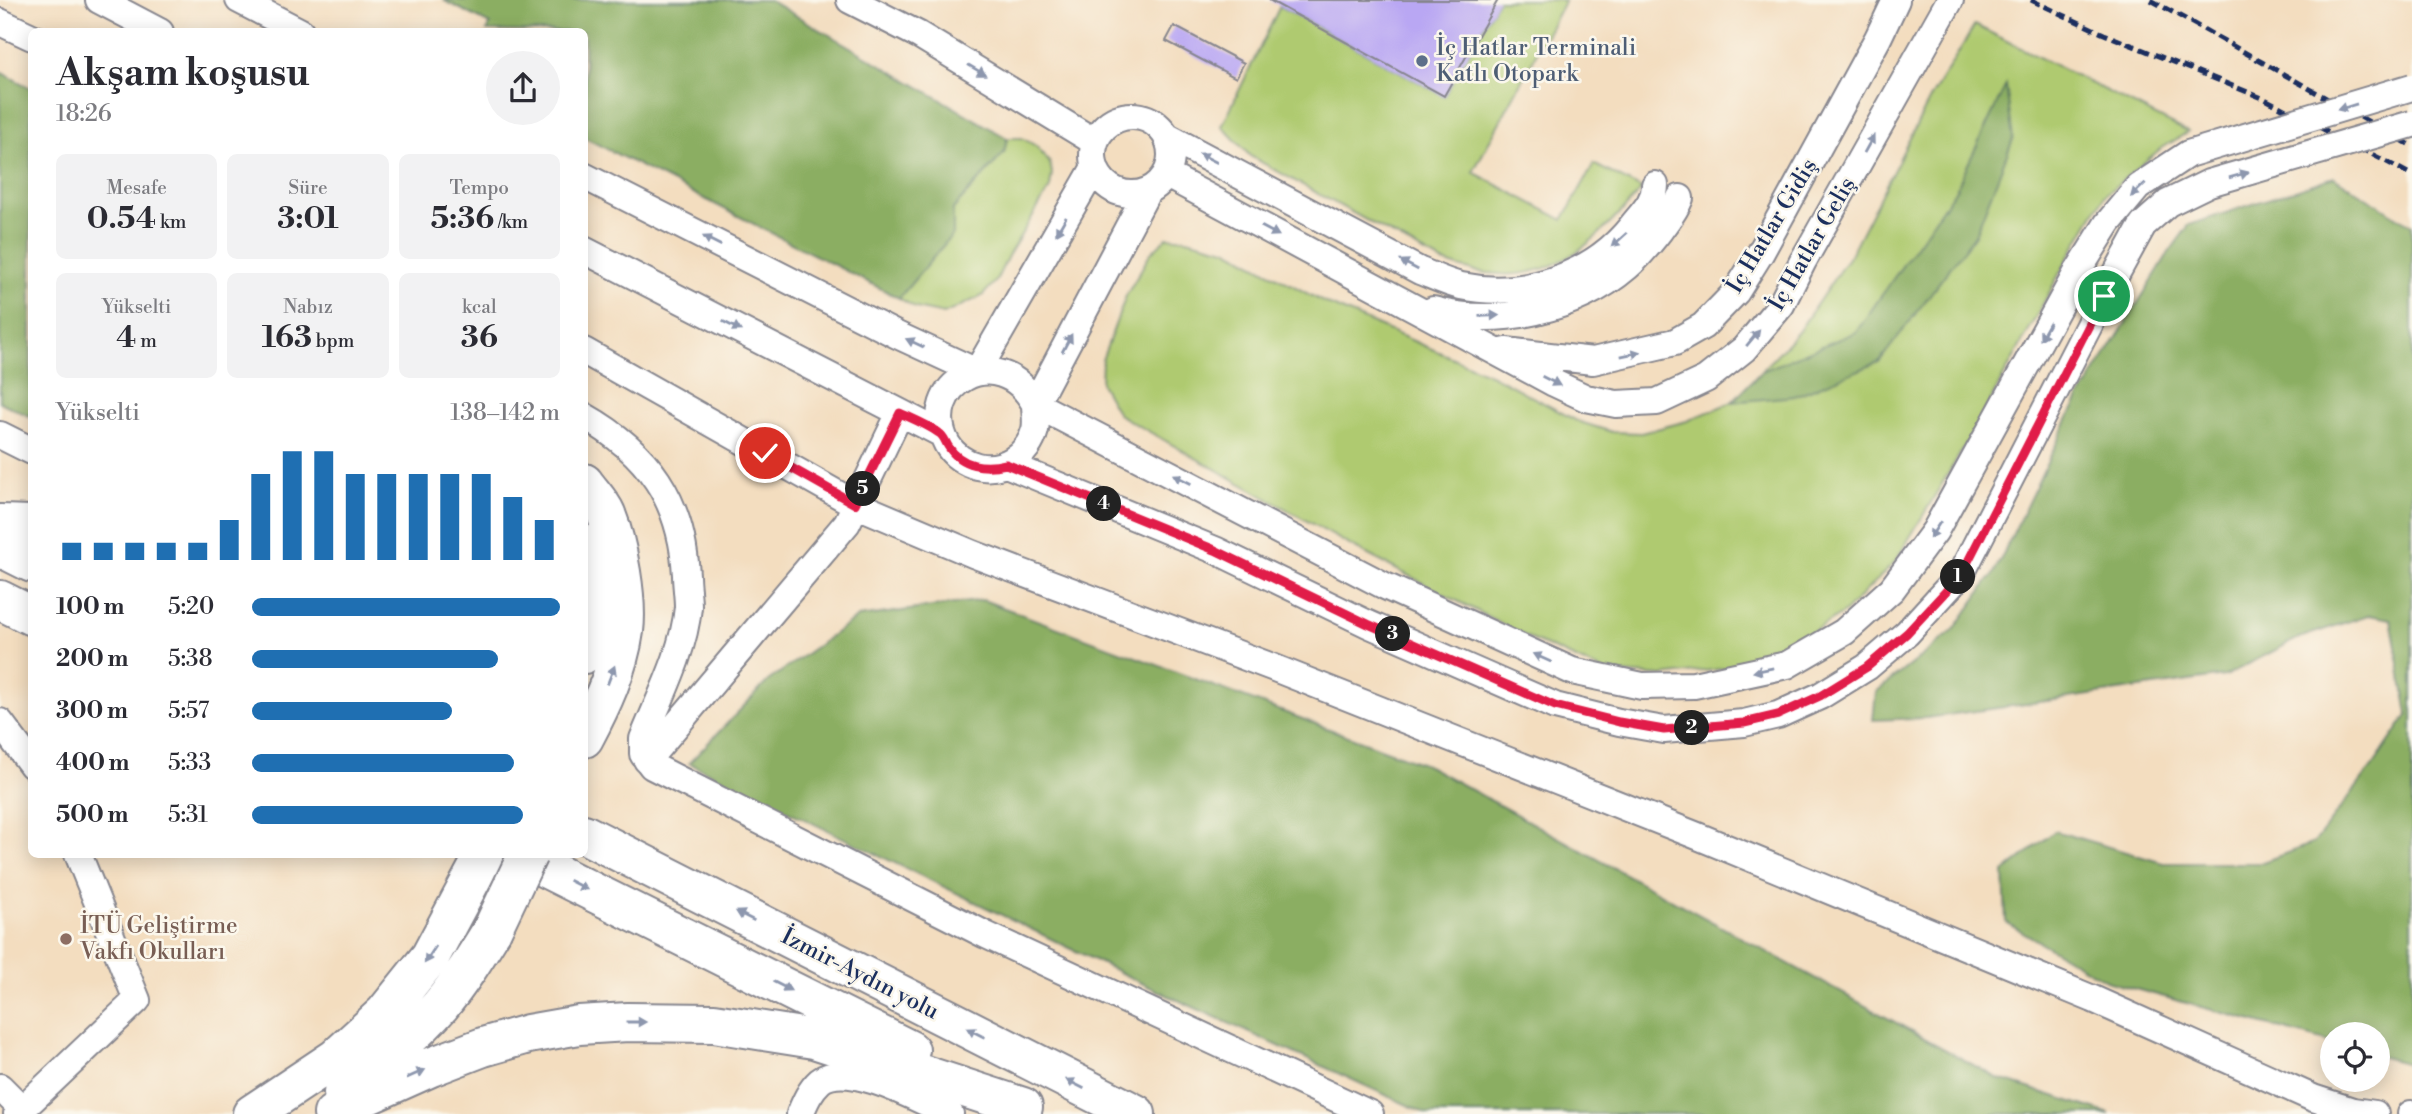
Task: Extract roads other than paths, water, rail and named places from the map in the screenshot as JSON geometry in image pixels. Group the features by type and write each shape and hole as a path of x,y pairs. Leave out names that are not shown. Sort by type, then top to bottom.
{"highway":[{"path":"588,489 605,513 617,551 623,590 624,630 615,667 588,729"},
{"path":"0,524 28,525"},
{"path":"0,547 28,561"},
{"path":"588,554 596,595 592,636 588,645"},
{"path":"0,600 28,614"},
{"name":"İzmir-Aydın yolu","path":"588,836 1136,1114"},
{"path":"252,1114 336,1058 385,1013 430,957 483,858"},
{"name":"İzmir-Aydın yolu","path":"525,858 1029,1110"},
{"path":"317,1114 393,1050 438,1007 468,969 492,930 526,858"},
{"path":"333,1114 355,1101 431,1067 483,1047 527,1034 579,1025 628,1022 714,1023 814,1040 1029,1110"}],"street":[{"path":"99,0 152,28"},
{"path":"239,0 293,28"},
{"path":"850,0 919,35 1095,154 1101,179 1110,188 1134,195 1157,184"},
{"name":"İç Hatlar Gidiş","path":"1490,349 1593,361 1675,342 1703,326 1736,292 1761,252 1896,0"},
{"name":"İç Hatlar Geliş","path":"1398,300 1586,398 1616,404 1657,402 1706,379 1744,349 1781,305 1950,0"},
{"path":"0,22 28,35"},
{"path":"977,372 1095,154 1102,130 1124,117 1149,119 1168,137 1172,150 1157,184 1035,404 1036,428 1030,443 1020,455 1006,464 991,467 975,466 961,459 949,448 942,434 940,418 943,402 951,389 963,378 977,372 993,371 1008,375 1022,384 1035,404 1385,586 1572,671 1642,686 1694,685 1787,665 1844,632 1892,589 1935,531 2078,271 2108,223 2138,187 2188,154 2412,88"},
{"path":"1006,464 1215,550 1368,624 1555,706 1664,730 1744,723 1778,715 1820,696 1867,667 1907,633 1961,575 2143,225 2168,203 2209,184 2412,124"},
{"path":"1168,137 1420,271 1460,286 1492,289 1539,285 1579,272 1623,238 1655,197 1656,185"},
{"path":"588,178 897,335 977,372"},
{"path":"1157,184 1398,300 1450,315 1486,317 1524,314 1559,306 1626,268 1647,246 1676,208 1680,198"},
{"path":"588,252 942,434"},
{"path":"588,353 855,504 973,554 1272,667 1695,835 2093,999 2313,1098 2353,1111 2375,1114"},
{"path":"647,760 835,540 847,523 900,413"},
{"path":"588,419 628,444 656,477 678,522 685,553 688,607 678,651 643,739 643,754 652,766 986,935 1370,1114"},
{"path":"0,435 28,449"},
{"path":"0,722 28,760"},
{"path":"0,1087 19,1112 137,1000 80,858"},
{"path":"800,1114 811,1091 822,1079 846,1074 865,1076 950,1114"}],"railway":[{"path":"2031,0 2104,34 2265,99 2412,175"},
{"path":"2151,0 2412,146"}],"place":[{"name":"İç Hatlar Terminali Katlı Otopark","path":"1422,61"},
{"name":"İTÜ Geliştirme Vakfı Okulları","path":"66,939"}]}
